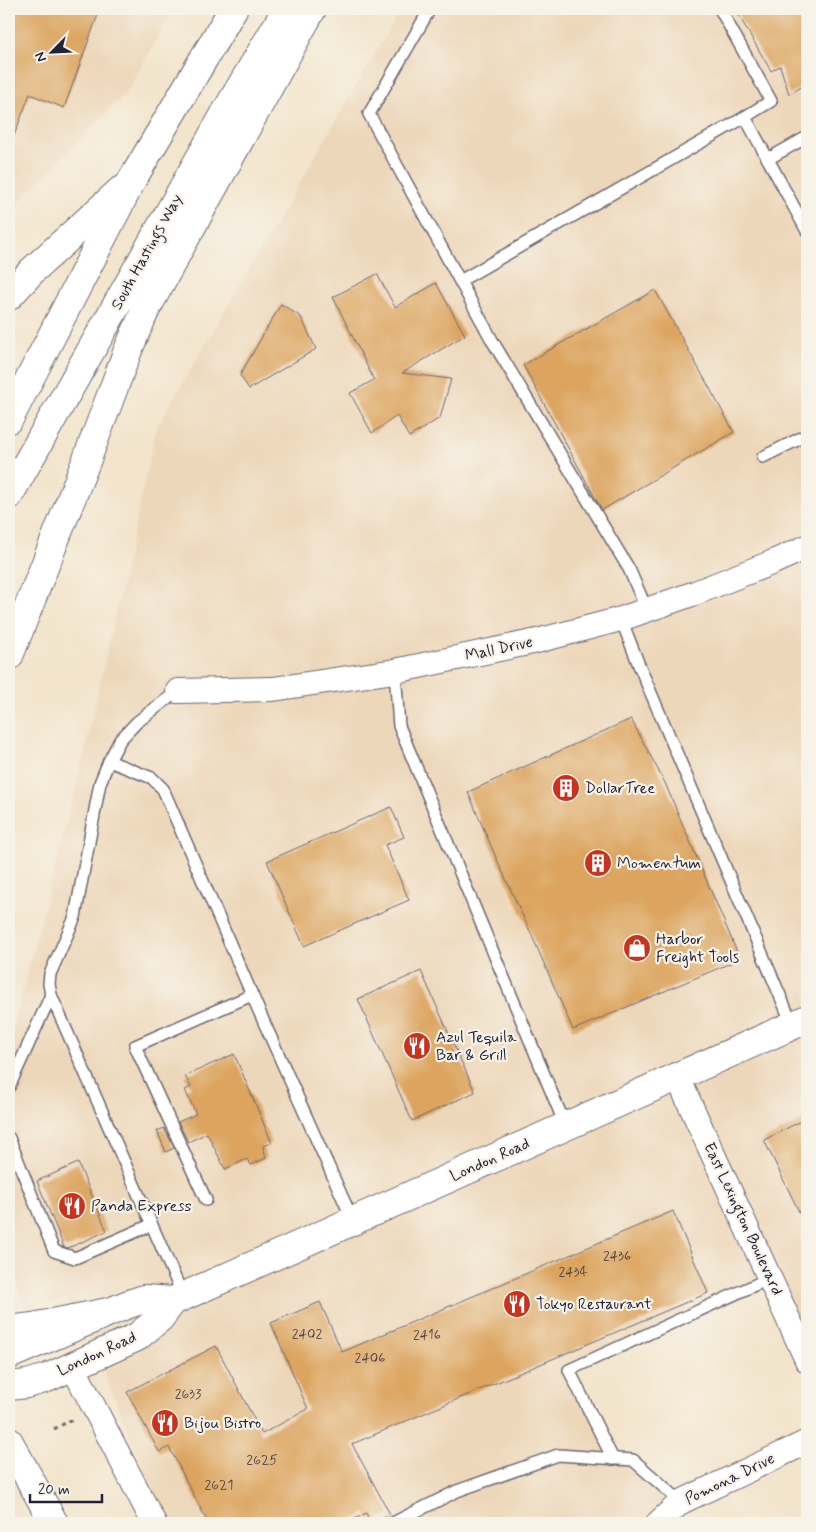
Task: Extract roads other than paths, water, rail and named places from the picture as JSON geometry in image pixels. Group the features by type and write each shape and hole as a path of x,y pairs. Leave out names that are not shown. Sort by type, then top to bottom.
{"main road":[{"path":"9,419 132,180 233,9"},
{"name":"South Hastings Way","path":"9,495 234,98 287,9"},
{"path":"9,656 128,350 145,311 312,9"},
{"path":"9,296 33,270 132,180"},
{"name":"London Road","path":"9,1355 108,1312 144,1299 178,1298 800,1023"},
{"name":"London Road","path":"9,1386 27,1384 73,1367 137,1338 160,1318 178,1298"},
{"path":"9,1330 108,1312"},
{"path":"9,1442 54,1523"}],"street":[{"name":"Mall Drive","path":"178,691 272,689 395,671 537,641 621,619 647,610 763,566 807,547"},
{"name":"East Lexington Boulevard","path":"678,1078 807,1360"},
{"path":"73,1367 154,1523"},
{"name":"Pomona Drive","path":"658,1523 682,1502 807,1442"}],"lane":[{"path":"430,9 369,114 493,342 629,569 647,610"},
{"path":"460,281 771,101 720,9"},
{"path":"745,117 807,231"},
{"path":"768,159 807,137"},
{"path":"762,457 807,435"},
{"path":"621,619 646,680 800,1023"},
{"path":"395,671 399,726 566,1127"},
{"path":"178,691 137,722 120,740 108,761 100,783 76,917 50,974 49,984 51,995 151,1225 178,1298"},
{"path":"108,761 152,778 163,789 252,995 354,1221"},
{"path":"9,1087 51,995"},
{"path":"206,1200 135,1046 252,995"},
{"path":"9,1138 54,1251 75,1258 151,1225"},
{"path":"613,1459 569,1370 770,1278"},
{"path":"393,1523 457,1491 558,1456 634,1460 682,1502"}],"place":[{"name":"DollarTree","path":"566,788"},
{"name":"Momentum","path":"598,863"},
{"name":"Harbor Freight Tools","path":"637,948"},
{"name":"Azul Tequila Bar & Grill","path":"417,1046"},
{"name":"Panda Express","path":"72,1206"},
{"name":"Tokyo Restaurant","path":"517,1304"},
{"name":"Bijou Bistro","path":"165,1423"}]}
